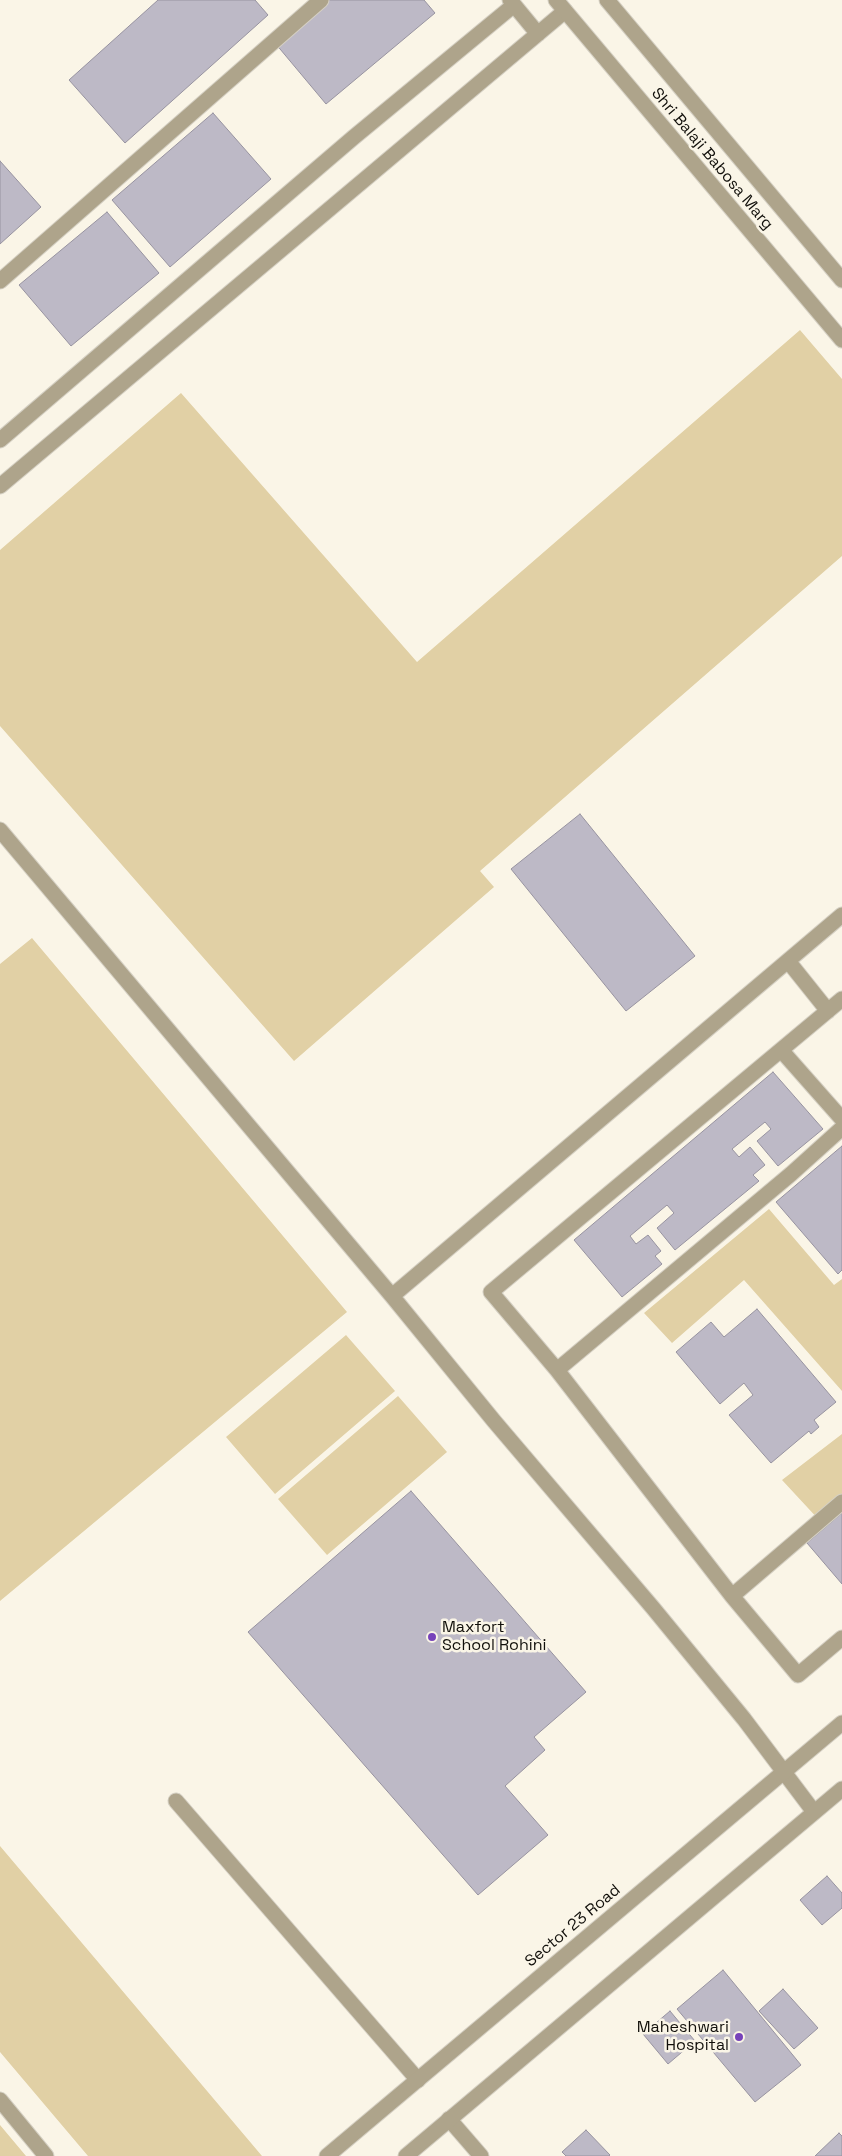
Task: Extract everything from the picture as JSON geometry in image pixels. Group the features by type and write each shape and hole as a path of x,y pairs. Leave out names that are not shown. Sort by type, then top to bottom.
{"street":[{"path":"0,280 321,0"},
{"name":"Shri Balaji Babosa Marg","path":"607,0 842,280"},
{"path":"0,440 512,2 538,34"},
{"path":"0,486 538,34 560,6"},
{"name":"Shri Balaji Babosa Marg","path":"560,6 842,340"},
{"path":"0,830 392,1296 494,1421 659,1615 784,1771 814,1812"},
{"path":"392,1296 842,915"},
{"path":"788,961 837,1005 491,1292 557,1370 732,1596 798,1675 842,1638"},
{"path":"781,1050 842,1119"},
{"path":"557,1370 784,1180 842,1128"},
{"path":"732,1596 842,1502"},
{"name":"Sector 23 Road","path":"327,2156 842,1723"},
{"path":"406,2156 842,1789"},
{"path":"176,1801 418,2080"},
{"path":"0,2100 46,2156"},
{"path":"449,2119 481,2156"}],"shaded area":[{"path":"800,330 842,379 842,556 480,871 494,887 294,1061 0,726 0,550 181,393 417,662"},
{"path":"32,938 347,1312 0,1601 0,964"},
{"path":"769,1209 834,1285 842,1279 842,1391 744,1280 672,1343 644,1313"},
{"path":"346,1335 395,1391 275,1494 226,1437"},
{"path":"398,1396 447,1452 327,1555 278,1499"},
{"path":"842,1434 842,1501 820,1521 782,1480"},
{"path":"0,1846 262,2156 88,2156 0,2052"},
{"path":"0,2125 26,2156 0,2156"}],"building":[{"path":"158,0 255,0 268,15 125,143 69,80"},
{"path":"326,0 424,0 435,13 326,104 275,43"},
{"path":"213,113 271,179 170,267 112,200"},
{"path":"0,161 41,207 0,244"},
{"path":"107,212 159,273 71,346 19,285"},
{"path":"580,814 695,956 626,1011 511,869"},
{"path":"773,1072 823,1129 778,1166 757,1141 771,1129 765,1122 732,1149 739,1157 750,1147 765,1165 753,1175 759,1181 675,1250 657,1228 674,1213 667,1205 630,1236 636,1244 648,1235 661,1251 655,1256 662,1264 622,1297 574,1240"},
{"path":"842,1146 842,1270 838,1274 776,1202"},
{"path":"757,1309 836,1402 814,1420 819,1427 811,1434 809,1431 771,1463 729,1415 753,1395 744,1383 720,1404 676,1352 711,1322 724,1337"},
{"path":"411,1491 586,1692 534,1737 545,1750 505,1786 548,1835 478,1895 248,1632"},
{"path":"842,1513 842,1584 807,1543"},
{"path":"827,1876 842,1893 842,1908 822,1925 800,1900"},
{"name":"Maheshwari Hospital","path":"723,1970 801,2065 755,2102 677,2009"},
{"path":"783,1989 818,2028 794,2049 759,2011"},
{"path":"670,2011 695,2041 668,2064 643,2034"},
{"path":"586,2130 609,2156 566,2156 562,2152"},
{"path":"839,2133 842,2136 842,2156 815,2156"}],"place":[{"name":"Maxfort School Rohini","path":"432,1637"},
{"name":"Maheshwari Hospital","path":"739,2037"}]}
